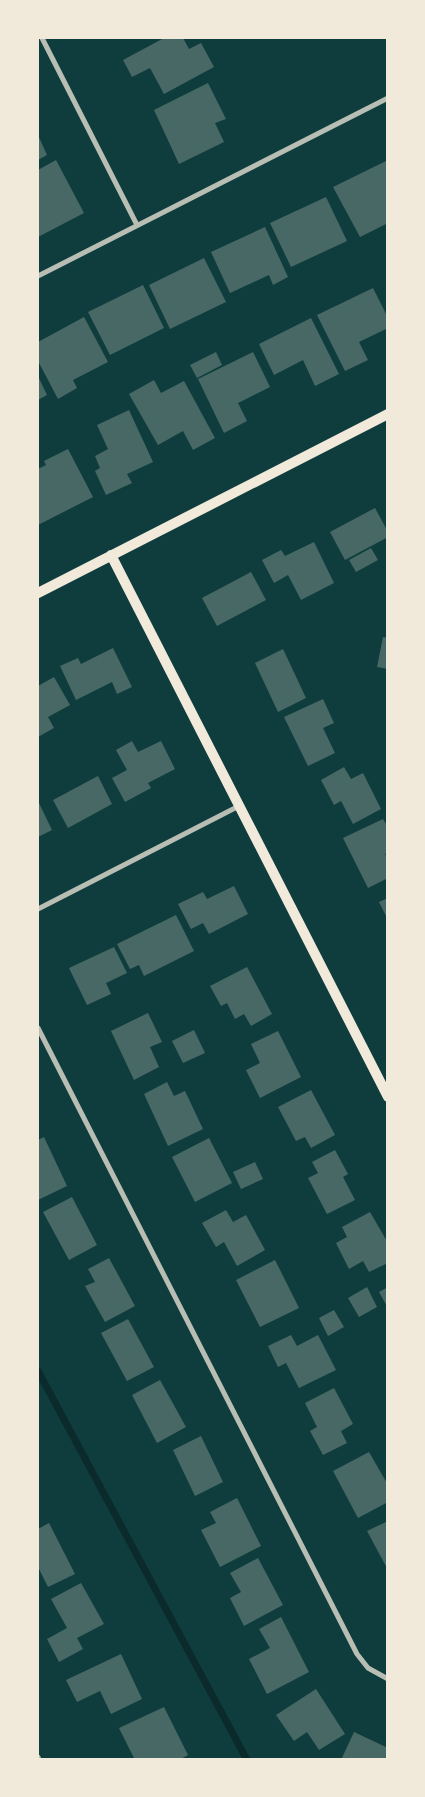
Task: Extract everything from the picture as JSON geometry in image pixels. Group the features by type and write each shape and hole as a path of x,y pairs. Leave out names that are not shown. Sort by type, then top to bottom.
{"main road":[{"path":"38,593 388,414"},
{"path":"111,556 388,1097"}],"street":[{"path":"42,38 138,225"},
{"path":"38,276 388,98"},
{"path":"38,909 239,806"},
{"path":"38,1028 357,1654 368,1668 388,1679"}],"building":[{"path":"164,38 183,38 189,49 201,43 214,67 164,94 150,68 132,77 123,60"},
{"path":"208,83 226,119 215,123 224,142 179,164 154,110"},
{"path":"38,135 47,155 38,160"},
{"path":"56,160 84,213 38,237 38,170"},
{"path":"388,160 388,223 360,237 333,187"},
{"path":"326,197 347,241 291,267 270,223"},
{"path":"265,227 288,277 273,285 269,275 230,293 211,252"},
{"path":"204,258 226,302 170,329 149,285"},
{"path":"143,285 164,328 110,355 88,312"},
{"path":"373,288 388,318 388,328 359,342 368,360 345,371 317,315"},
{"path":"84,317 108,362 73,380 77,388 58,399 38,361 38,342"},
{"path":"311,318 339,374 315,386 303,360 274,375 259,344"},
{"path":"216,352 222,365 197,378 190,365"},
{"path":"253,352 270,387 238,403 247,421 224,433 198,379"},
{"path":"38,376 47,395 38,400"},
{"path":"154,380 161,393 184,381 215,438 193,450 183,431 158,445 129,394"},
{"path":"129,410 153,462 127,474 132,483 106,495 95,471 100,468 95,456 108,449 97,425"},
{"path":"68,449 93,497 38,525 38,469 46,465 44,461"},
{"path":"375,508 388,532 388,537 345,560 330,532"},
{"path":"314,542 334,583 301,600 288,575 274,583 262,560 281,550 285,556"},
{"path":"371,548 378,560 356,572 349,560"},
{"path":"251,572 266,600 217,626 202,598"},
{"path":"383,637 388,638 388,669 377,667"},
{"path":"113,648 132,687 117,694 112,682 76,700 60,666 78,658 81,664"},
{"path":"283,649 306,698 278,712 255,663"},
{"path":"54,677 70,705 48,717 54,728 38,737 38,686"},
{"path":"323,699 334,723 323,728 335,753 308,766 284,717"},
{"path":"132,741 138,752 161,741 175,769 148,783 151,788 125,802 112,778 127,770 116,750"},
{"path":"344,767 351,779 363,773 381,809 353,824 341,801 334,805 321,780"},
{"path":"98,776 112,804 68,828 53,800"},
{"path":"38,801 52,830 38,837"},
{"path":"383,819 388,827 388,853 385,854 388,859 388,878 368,888 343,838"},
{"path":"234,886 248,914 209,934 203,923 191,929 178,904 203,892 207,899"},
{"path":"388,898 388,920 379,902"},
{"path":"176,915 194,951 144,976 139,965 130,969 117,944"},
{"path":"114,947 127,973 106,983 111,994 87,1005 69,968"},
{"path":"247,967 272,1014 251,1026 244,1014 235,1019 227,1003 221,1006 210,986"},
{"path":"148,1013 162,1042 150,1047 159,1067 134,1080 111,1031"},
{"path":"194,1030 205,1053 183,1063 172,1041"},
{"path":"278,1031 301,1077 260,1098 246,1070 260,1063 251,1044"},
{"path":"167,1082 174,1096 185,1091 203,1129 168,1146 144,1094"},
{"path":"311,1090 335,1135 311,1148 305,1137 296,1141 278,1107"},
{"path":"44,1137 67,1186 38,1200 38,1140"},
{"path":"209,1138 232,1183 195,1202 172,1157"},
{"path":"335,1150 348,1174 343,1177 355,1200 327,1214 308,1178 318,1173 312,1162"},
{"path":"255,1162 263,1179 241,1189 233,1172"},
{"path":"72,1197 97,1245 69,1260 43,1212"},
{"path":"226,1210 233,1222 246,1215 265,1250 237,1266 224,1242 216,1247 202,1223"},
{"path":"370,1212 388,1243 388,1263 369,1272 363,1261 349,1269 336,1243 347,1237 342,1227"},
{"path":"109,1258 135,1306 105,1322 85,1286 95,1282 88,1269"},
{"path":"275,1260 299,1308 260,1327 236,1280"},
{"path":"367,1287 377,1307 359,1317 348,1298"},
{"path":"388,1287 388,1308 379,1292"},
{"path":"334,1310 344,1327 328,1336 319,1318"},
{"path":"128,1319 154,1367 127,1381 101,1333"},
{"path":"291,1335 297,1346 318,1335 336,1370 299,1388 286,1363 278,1367 268,1346"},
{"path":"160,1380 186,1427 157,1443 132,1395"},
{"path":"334,1388 353,1424 341,1431 347,1443 323,1455 310,1431 317,1427 305,1403"},
{"path":"201,1436 223,1482 195,1496 173,1450"},
{"path":"369,1452 388,1485 388,1502 358,1518 333,1471"},
{"path":"237,1498 261,1546 220,1567 201,1530 216,1523 210,1512"},
{"path":"388,1521 388,1570 367,1531"},
{"path":"49,1523 75,1574 48,1587 38,1567 38,1529"},
{"path":"258,1558 283,1605 244,1626 230,1598 241,1592 230,1573"},
{"path":"81,1583 104,1624 77,1638 83,1649 59,1662 47,1639 67,1628 51,1599"},
{"path":"281,1617 309,1672 267,1694 249,1659 270,1648 259,1629"},
{"path":"121,1654 142,1699 111,1714 100,1691 77,1702 66,1680"},
{"path":"316,1689 345,1734 319,1750 307,1732 294,1741 276,1715"},
{"path":"164,1707 188,1755 179,1760 130,1760 134,1758 119,1728"},
{"path":"354,1732 388,1748 388,1760 341,1760"}],"waterway":[{"path":"38,1371 247,1760"}]}
